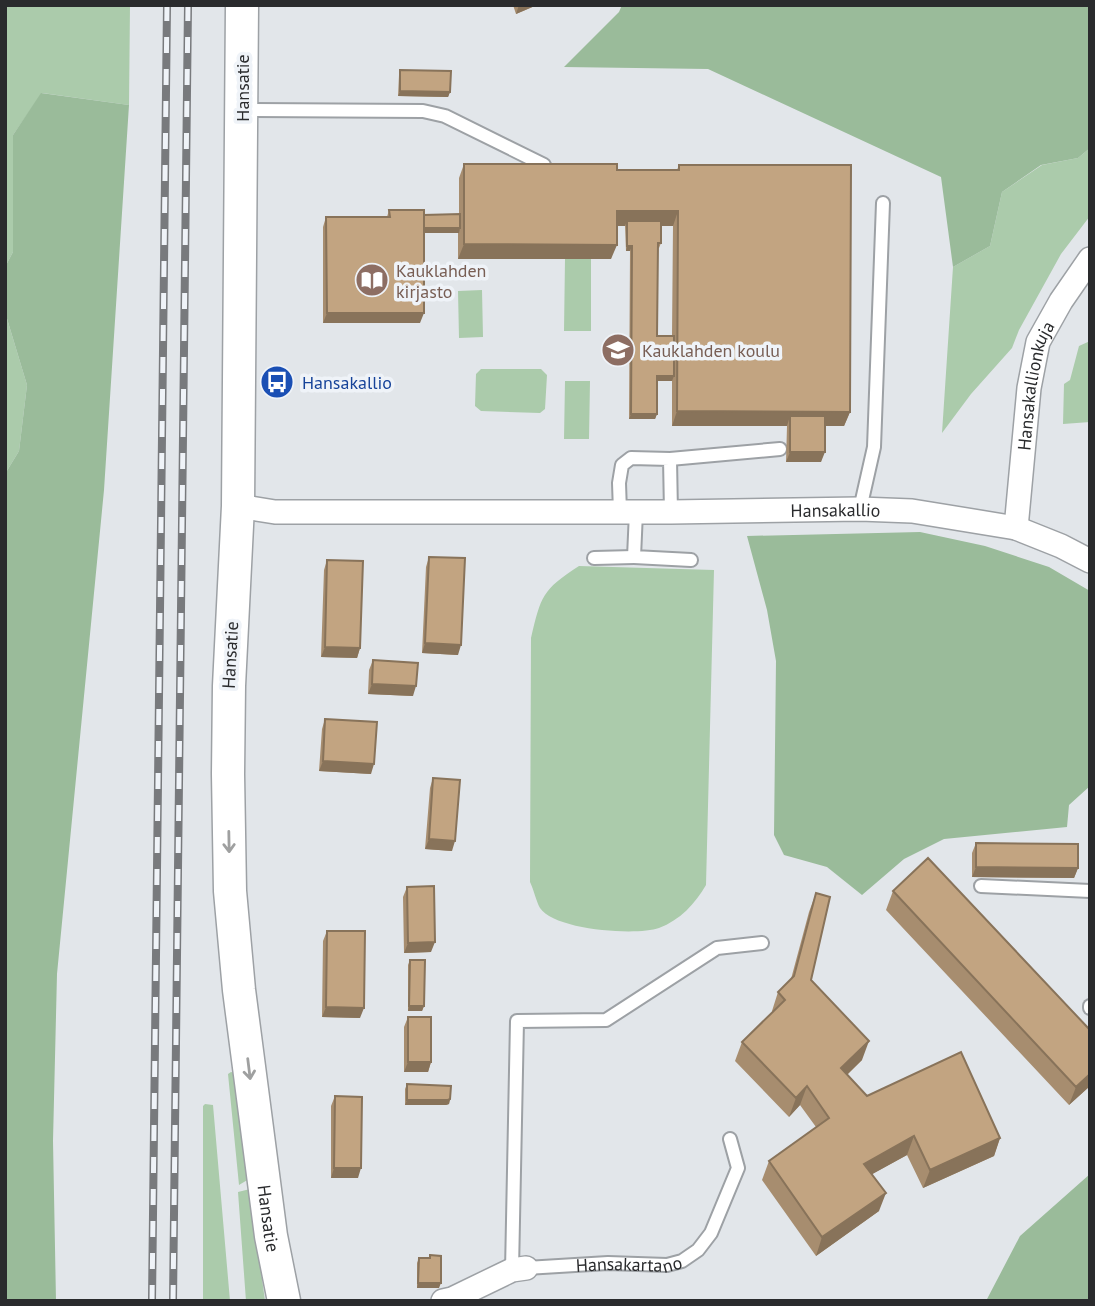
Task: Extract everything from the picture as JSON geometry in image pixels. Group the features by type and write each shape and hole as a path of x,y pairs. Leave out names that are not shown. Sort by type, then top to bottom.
{"main road":[{"name":"Hansatie","path":"242,5 238,506 229,687 230,891 239,990 271,1236 284,1301"}],"street":[{"name":"Hansakallionkuja","path":"1016,528 1029,388 1038,342 1061,301 1090,259"},
{"name":"Hansakallio","path":"238,506 275,512 860,509 951,516 1016,528 1090,561"},
{"name":"Hansakartano","path":"443,1301 519,1269"}],"lane":[{"path":"242,110 423,111 444,117 544,165"},
{"path":"860,509 874,447 883,203"},
{"path":"634,558 628,512 619,483 622,465 631,458 670,458 780,449"},
{"path":"670,458 671,512"},
{"path":"594,558 691,560"},
{"path":"981,886 1090,891"},
{"path":"519,1269 517,1021 607,1020 717,948 762,943"},
{"name":"Hansakartano","path":"519,1269 608,1263 667,1265 682,1261 698,1250 711,1233 738,1168 730,1139"}],"green space":[{"path":"5,5 130,5 129,105 42,93 13,135 13,252 5,267"},
{"path":"622,5 1090,5 1090,148 1078,158 1041,165 1002,192 990,246 953,267 941,177 708,69 564,67 619,12"},
{"path":"41,93 129,105 104,490 57,974 53,1141 56,1301 5,1301 5,474 19,451 27,385 5,312 5,267 13,252 13,135"},
{"path":"1090,148 1090,216 1061,254 1019,330 1012,348 971,394 942,433 953,267 990,246 1002,192 1042,165 1078,158"},
{"path":"565,259 591,259 591,331 564,331"},
{"path":"482,290 483,337 459,338 458,291"},
{"path":"5,312 27,385 19,451 5,474"},
{"path":"1090,341 1090,422 1063,424 1064,384 1070,380 1079,346"},
{"path":"481,369 541,369 547,375 545,409 540,413 481,411 475,406 476,374"},
{"path":"565,381 590,381 589,439 564,439"},
{"path":"920,532 985,546 1049,567 1090,591 1090,786 1069,805 1067,827 944,839 904,859 862,895 827,867 784,855 774,835 776,661 767,610 747,536"},
{"path":"579,566 714,570 706,885 692,905 680,916 659,928 615,931 561,922 548,916 540,908 530,882 531,638 545,595 557,581"},
{"path":"236,1073 249,1179 239,1185 228,1074"},
{"path":"205,1104 213,1105 230,1301 203,1301"},
{"path":"1090,1174 1090,1301 986,1301 1020,1236"},
{"path":"250,1189 265,1301 246,1301 238,1192"}],"building":[{"path":"400,70 451,71 450,92 400,91"},
{"path":"464,164 617,164 617,170 679,170 679,165 851,165 850,412 677,411 678,211 617,211 617,245 464,244"},
{"name":"Kauklahden kirjasto","path":"389,210 424,210 424,313 327,313 326,217 390,217"},
{"path":"460,214 460,228 424,228 424,215"},
{"path":"627,221 661,221 661,243 658,243 657,336 674,336 674,376 657,376 657,414 631,414 632,246 627,246"},
{"path":"790,416 825,416 825,452 790,452"},
{"path":"429,557 465,558 461,645 425,643"},
{"path":"327,560 363,561 360,648 325,647"},
{"path":"373,660 418,663 416,686 372,684"},
{"path":"325,719 377,722 374,764 323,761"},
{"path":"433,778 460,780 455,841 429,839"},
{"path":"976,843 1078,844 1078,868 976,867"},
{"path":"928,858 1090,1030 1090,1074 1076,1087 893,891"},
{"path":"434,886 435,942 408,943 407,887"},
{"path":"816,893 830,897 811,980 869,1041 841,1068 867,1096 961,1052 1000,1138 930,1170 914,1136 864,1164 886,1193 822,1237 769,1161 829,1118 807,1086 796,1098 742,1042 785,1000 778,992 794,976"},
{"path":"327,931 365,931 364,1008 326,1007"},
{"path":"410,960 425,960 424,1006 409,1006"},
{"path":"408,1017 431,1017 431,1062 408,1062"},
{"path":"407,1084 451,1086 450,1099 407,1100"},
{"path":"335,1096 362,1097 361,1168 334,1168"},
{"path":"430,1255 441,1256 441,1283 418,1283 419,1258 430,1258"}],"railway":[{"path":"152,1301 167,5"},
{"path":"173,1301 188,5"}],"place":[{"name":"Kauklahden kirjasto","path":"372,280"},
{"name":"Kauklahden koulu","path":"618,350"},
{"name":"Hansakallio","path":"277,382"}]}
